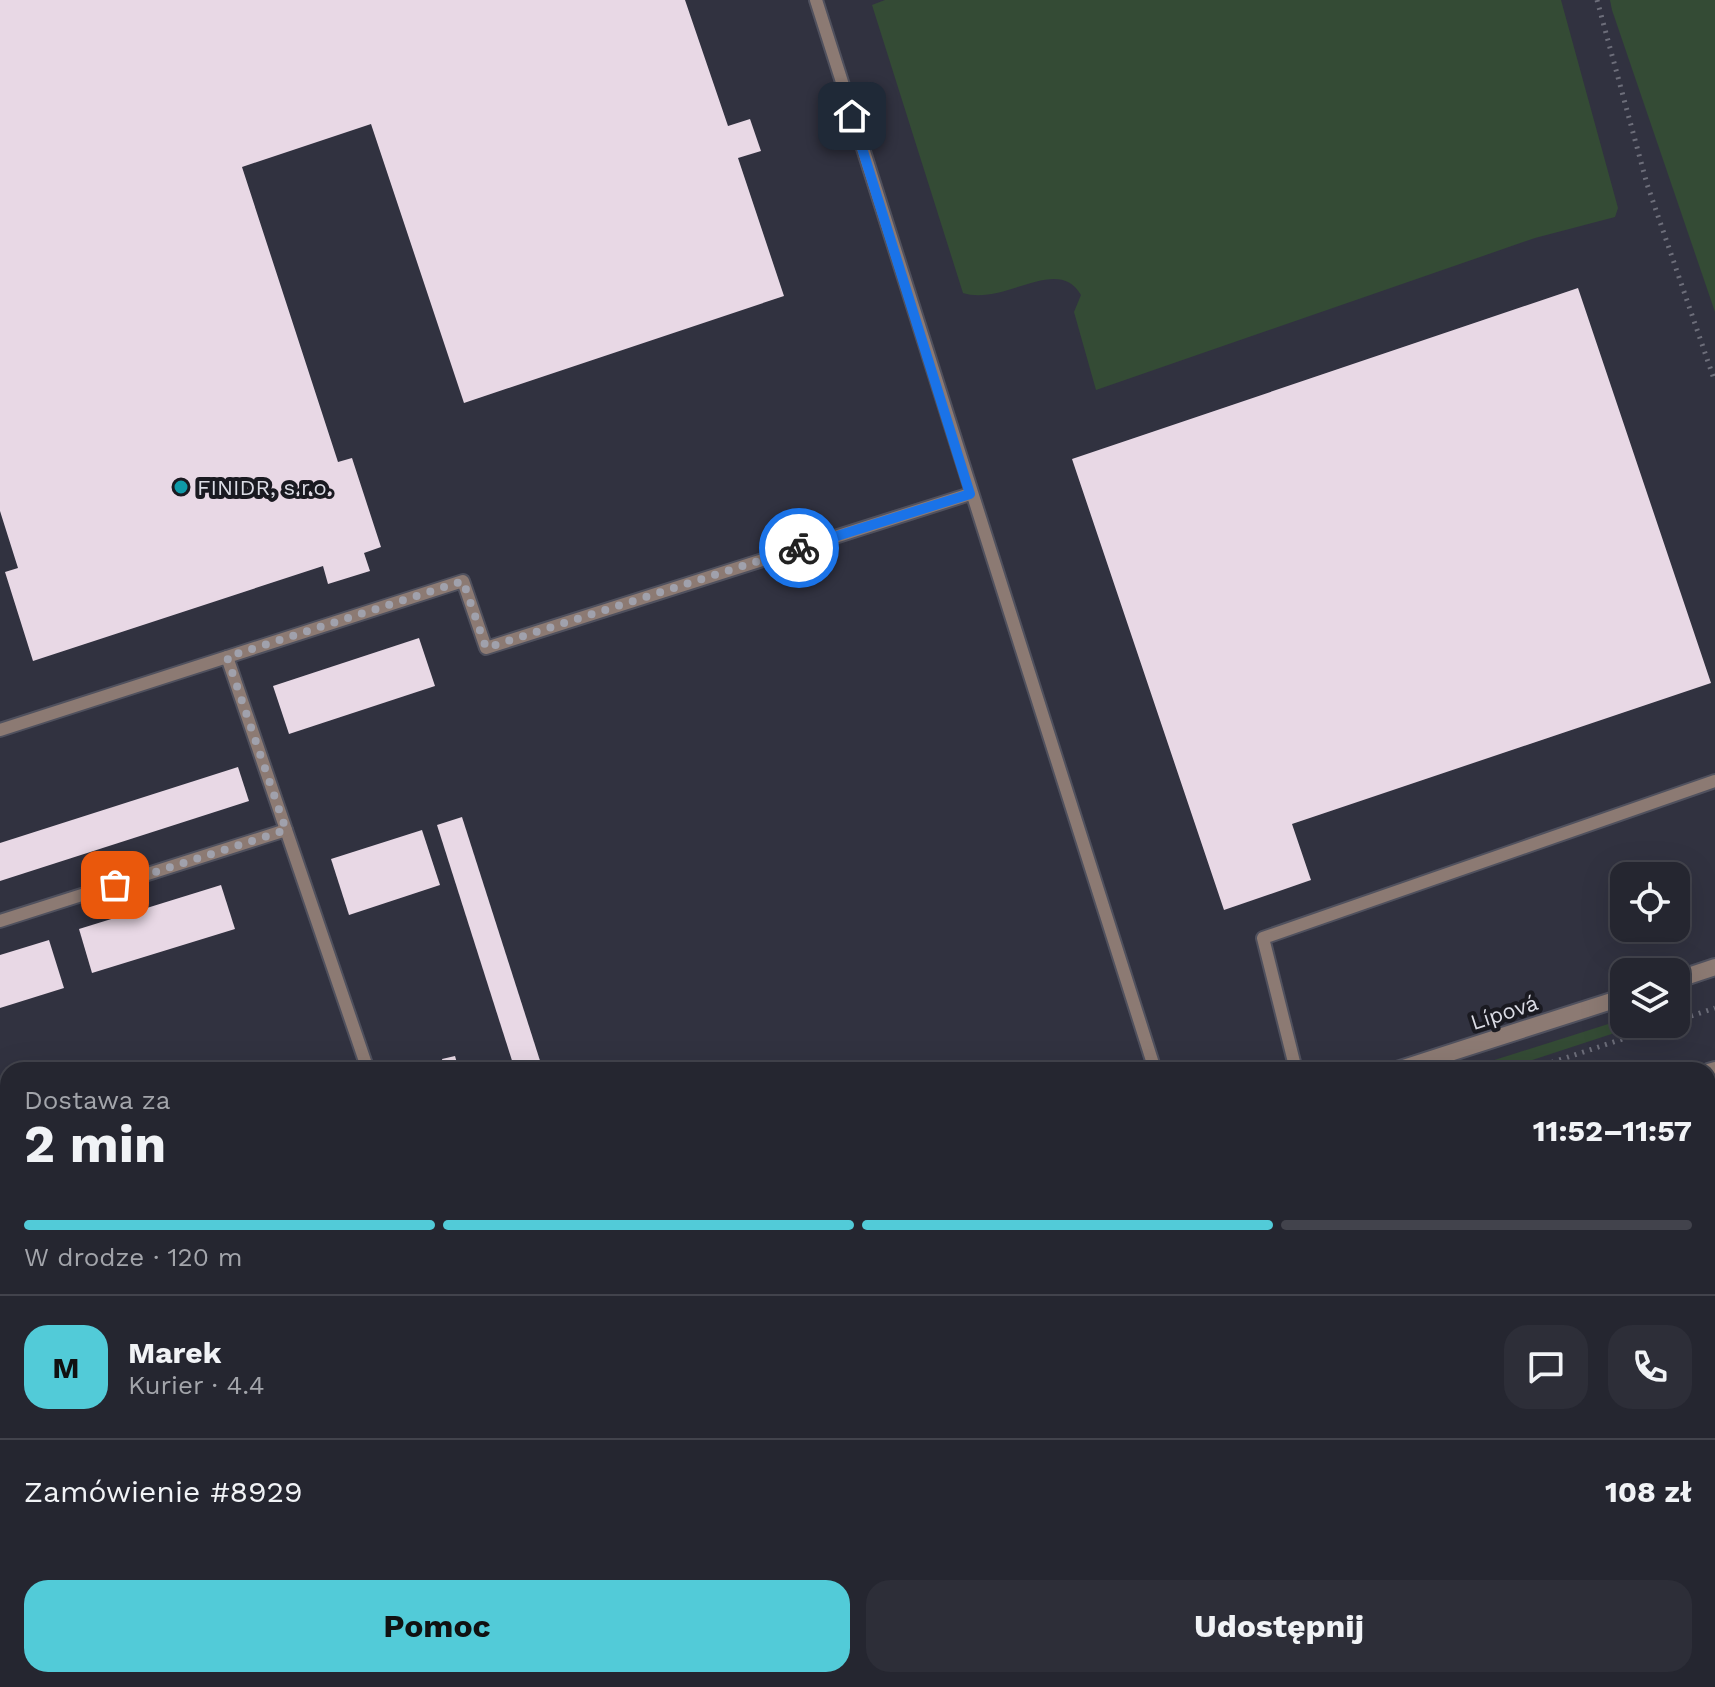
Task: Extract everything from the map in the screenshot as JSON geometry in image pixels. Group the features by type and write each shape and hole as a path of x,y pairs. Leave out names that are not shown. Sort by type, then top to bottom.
{"street":[{"path":"1690,975 1715,967"},
{"name":"Lípová","path":"1422,1062 1610,1002"}],"lane":[{"path":"816,0 1152,1062"},
{"path":"0,730 463,581 486,648 970,494"},
{"path":"227,657 365,1062"},
{"path":"1294,1062 1263,938 1715,781"},
{"path":"0,921 286,830"}],"path":[{"path":"1597,0 1647,184 1715,382"},
{"path":"1690,1016 1715,1008"},
{"path":"1553,1062 1626,1038"}],"green space":[{"path":"885,0 1561,0 1618,208 1615,217 1535,238 1096,390 1074,312 1081,295 1071,284 1059,279 1045,280 996,293 963,293 872,5"},
{"path":"1610,0 1715,0 1715,312 1612,10"},
{"path":"1610,1023 1610,1035 1526,1062 1488,1062"}],"building":[{"path":"0,0 685,0 728,126 750,119 761,151 738,158 784,296 464,403 371,124 242,167 338,462 352,458 381,547 364,553 370,571 328,584 323,566 33,661 5,572 18,568 0,511"},
{"path":"1578,288 1711,683 1292,824 1311,880 1224,910 1072,459"},
{"path":"419,638 435,686 289,734 273,686"},
{"path":"238,767 249,801 0,881 0,843"},
{"path":"462,817 540,1062 512,1062 437,825"},
{"path":"422,830 440,885 349,915 331,859"},
{"path":"221,885 235,929 92,973 79,929"},
{"path":"49,940 64,988 0,1008 0,955"},
{"path":"455,1056 457,1062 443,1062 442,1059"}],"way so far":[{"path":"115,885 286,830 227,657 463,581 486,648 799,548"}],"place":[{"name":"FINIDR, s.r.o.","path":"181,487"}],"route":[{"path":"799,548 970,494 852,116"}]}
